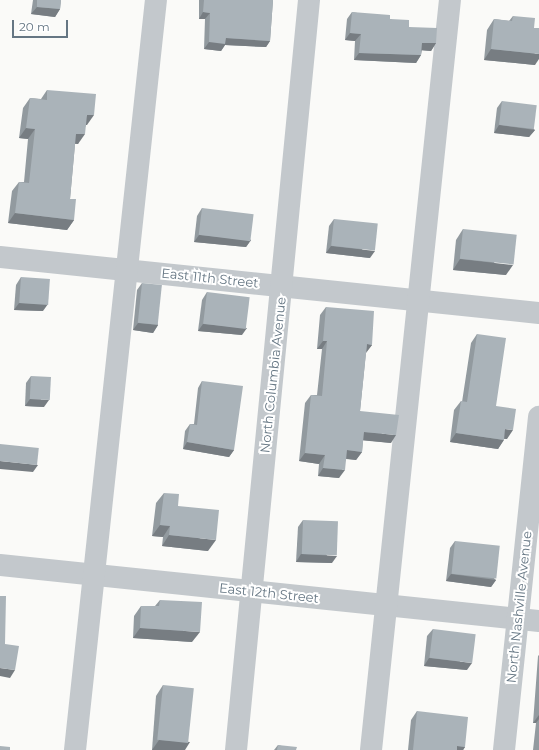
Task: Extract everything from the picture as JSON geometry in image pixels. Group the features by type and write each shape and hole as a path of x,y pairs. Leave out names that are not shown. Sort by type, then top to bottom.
{"street":[{"path":"75,750 156,0"},
{"name":"North Columbia Avenue","path":"236,750 310,0"},
{"path":"371,750 450,0"},
{"name":"East 11th Street","path":"0,257 418,299 539,313"},
{"name":"North Nashville Avenue","path":"504,750 539,416"},
{"name":"East 12th Street","path":"0,565 539,620"}],"building":[{"path":"37,0 61,0 60,9 37,7"},
{"path":"204,0 273,0 270,41 226,38 225,44 209,42 210,13 203,12"},
{"path":"352,12 390,15 390,19 409,20 409,27 437,28 436,43 422,43 421,55 359,53 361,34 350,33"},
{"path":"513,16 535,18 534,28 539,28 539,54 491,49 494,19 512,21"},
{"path":"47,90 96,94 94,115 87,115 85,134 76,134 70,199 76,199 74,220 15,213 19,182 29,183 35,129 26,128 30,98 47,100"},
{"path":"502,101 537,105 534,129 499,125"},
{"path":"202,208 254,214 250,241 199,235"},
{"path":"334,219 378,224 375,250 331,246"},
{"path":"463,229 517,235 514,264 460,259"},
{"path":"21,277 50,279 48,305 19,303"},
{"path":"142,283 162,285 158,325 138,323"},
{"path":"207,292 250,297 246,329 203,324"},
{"path":"326,307 374,311 372,345 367,344 360,411 399,415 396,435 364,432 362,452 347,450 345,470 323,468 325,455 305,453 311,395 322,396 327,341 323,341"},
{"path":"477,334 506,338 496,406 516,409 513,430 505,429 504,440 456,433 461,401 467,402"},
{"path":"31,376 51,377 50,400 30,399"},
{"path":"202,381 243,386 234,450 187,442 190,424 197,425"},
{"path":"0,444 39,448 37,465 0,461"},
{"path":"164,493 179,494 178,506 219,510 216,540 169,535 170,526 160,525"},
{"path":"303,520 338,521 337,555 302,554"},
{"path":"455,541 500,546 496,579 452,574"},
{"path":"0,596 6,596 5,644 19,646 15,670 0,668"},
{"path":"160,600 202,602 200,632 140,628 141,606 159,606"},
{"path":"433,629 476,634 472,663 429,658"},
{"path":"163,685 194,688 188,743 157,740"},
{"path":"417,711 468,717 465,747 457,746 457,750 413,750"},
{"path":"278,745 297,747 296,750 277,750"},
{"path":"0,746 10,747 10,750 0,750"}]}
